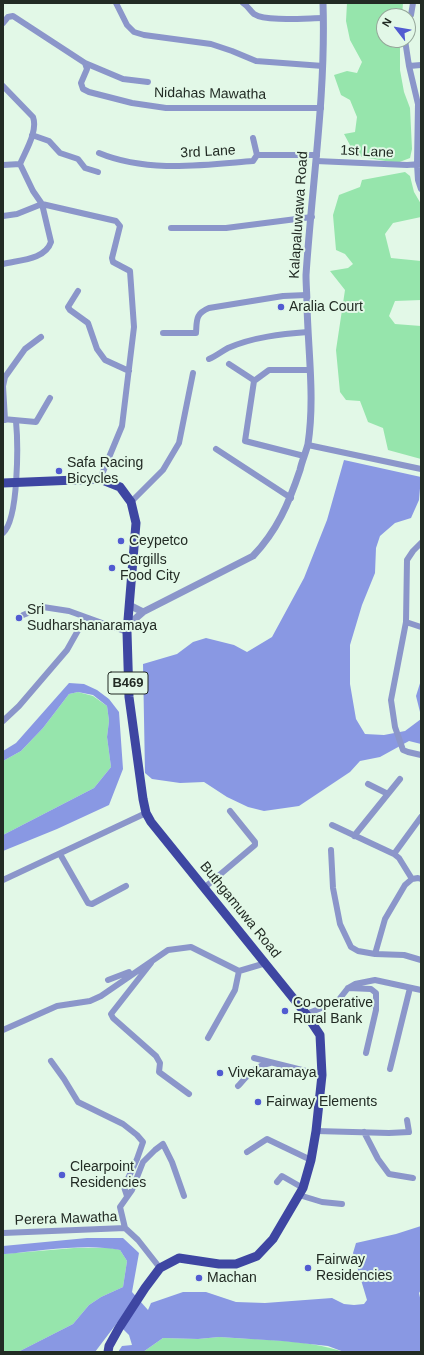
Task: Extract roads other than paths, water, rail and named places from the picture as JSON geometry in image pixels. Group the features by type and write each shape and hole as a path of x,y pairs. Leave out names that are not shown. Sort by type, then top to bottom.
{"main road":[{"name":"Buthgamuwa Road","path":"3,483 100,479 120,487 131,502 136,523 127,629 129,697 146,813 151,822 306,1014 320,1035 322,1075 316,1131 311,1160 301,1191 273,1239 257,1256 236,1264 219,1264 179,1258 160,1268 119,1328 109,1346 108,1352"}],"street":[{"path":"116,3 127,25 134,32 144,35 211,44 256,61 323,66"},
{"name":"Kalapaluwawa Road","path":"127,629 143,612 253,556 276,528 291,498 308,445 311,406 306,276 312,217 323,66 323,3"},
{"path":"246,4 255,14 270,18 323,18"},
{"path":"3,23 8,17 13,16 85,63 124,79 148,82"},
{"path":"406,48 418,104 420,127 418,180 421,189"},
{"name":"Nidahas Mawatha","path":"85,63 87,69 81,83 83,90 132,103 166,108 320,108"},
{"path":"409,66 421,66"},
{"path":"3,86 33,117 35,123 32,135 20,164 32,191 42,204 52,242 50,247 38,256 3,264"},
{"path":"32,135 49,141 60,153 78,159 85,168 98,172"},
{"path":"253,138 257,155"},
{"name":"3rd Lane","path":"99,153 114,159 136,163 183,166 253,161 257,155 316,158"},
{"name":"1st Lane","path":"316,158 407,166 419,164"},
{"path":"3,165 20,164"},
{"path":"3,216 17,214 42,204 116,221 120,226 112,258 113,262 130,271 134,327 122,426 100,479"},
{"path":"171,228 226,228 312,217"},
{"path":"78,291 68,307 88,324 97,349 105,360 129,371"},
{"path":"163,333 196,333 198,316 202,311 209,308 283,296 307,295"},
{"path":"209,359 228,348 244,342 308,332"},
{"path":"41,337 25,349 6,377 3,386 4,419 36,422 50,398"},
{"path":"229,364 254,381"},
{"path":"304,456 245,441 254,381 269,370 310,370"},
{"path":"131,502 162,470 179,443 193,373"},
{"path":"3,533 10,522 17,483 16,421"},
{"path":"308,445 421,469"},
{"path":"216,449 291,498"},
{"path":"421,543 412,551 407,560 406,622 390,700 395,727 403,750 421,755"},
{"path":"129,605 143,612"},
{"path":"23,615 43,607 69,611 85,618 127,629"},
{"path":"3,721 19,706 67,650 85,618"},
{"path":"406,622 421,627"},
{"path":"354,836 400,779"},
{"path":"368,784 388,794"},
{"path":"204,888 255,845 255,842 230,811"},
{"path":"3,880 146,813"},
{"path":"394,854 421,817"},
{"path":"332,825 394,854 399,858 412,879"},
{"path":"331,850 333,888 340,924 351,947 358,951 375,954 404,955 421,960"},
{"path":"60,854 88,903 92,904 126,886"},
{"path":"375,954 385,919 405,885 412,879 421,879"},
{"path":"3,1030 57,1006 90,1001 101,996 168,950 191,947 239,971 266,963"},
{"path":"108,980 125,975 151,958 156,957"},
{"path":"156,957 111,1014 113,1018 156,1056 160,1063 159,1072 189,1094"},
{"path":"208,1038 235,990 239,971"},
{"path":"306,1014 337,1002 348,988 355,984 375,980 421,990"},
{"path":"348,988 371,989 376,993 376,1010 366,1053"},
{"path":"390,1069 410,988"},
{"path":"254,1058 322,1075"},
{"path":"51,1061 78,1102 123,1124 143,1142 138,1159 124,1187 127,1196"},
{"path":"238,1086 250,1072 260,1065 272,1062"},
{"path":"316,1131 389,1133 409,1132 406,1120"},
{"path":"364,1132 378,1159 389,1174 413,1178"},
{"path":"247,1152 267,1139 311,1160"},
{"path":"126,1228 120,1207 132,1190 143,1162 162,1144 172,1162 184,1196"},
{"path":"277,1182 282,1176 301,1191 322,1202 342,1204"},
{"name":"Perera Mawatha","path":"3,1234 126,1228 138,1240 160,1268"}],"water":[{"path":"344,460 421,477 419,500 411,518 395,523 380,536 376,548 375,573 362,605 350,645 350,684 356,719 365,734 384,735 405,731 421,719 421,744 409,741 380,757 360,761 350,772 299,806 264,811 248,807 227,797 204,782 180,783 152,779 145,773 143,664 177,654 193,642 206,638 234,645 247,652 272,637 304,578 327,520"},
{"path":"421,680 421,716 416,696"},
{"path":"69,683 84,684 97,690 109,699 119,712 123,769 109,805 57,829 3,851 3,835 94,788 111,767 107,737 109,721 107,706 93,695 78,692 69,694 43,728 21,751 3,761 3,751 16,743"},
{"path":"421,1226 421,1290 419,1293 421,1302 421,1352 344,1352 328,1346 219,1337 198,1339 163,1338 143,1352 118,1352 122,1346 132,1345 129,1335 117,1323 95,1352 18,1352 73,1324 89,1305 101,1297 123,1287 127,1261 120,1250 107,1248 78,1247 3,1254 3,1246 87,1238 123,1238 139,1253 132,1292 148,1310 151,1303 183,1292 206,1292 236,1302 265,1303 332,1298 344,1304 354,1305 364,1304 367,1300 353,1253 356,1243 396,1234"}],"place":[{"name":"Aralia Court","path":"281,307"},
{"name":"Safa Racing Bicycles","path":"59,471"},
{"name":"Ceypetco","path":"121,541"},
{"name":"Cargills Food City","path":"112,568"},
{"name":"Sri Sudharshanaramaya","path":"19,618"},
{"name":"Co-operative Rural Bank","path":"285,1011"},
{"name":"Vivekaramaya","path":"220,1073"},
{"name":"Fairway Elements","path":"258,1102"},
{"name":"Clearpoint Residencies","path":"62,1175"},
{"name":"Fairway Residencies","path":"308,1268"},
{"name":"Machan","path":"199,1278"}]}
